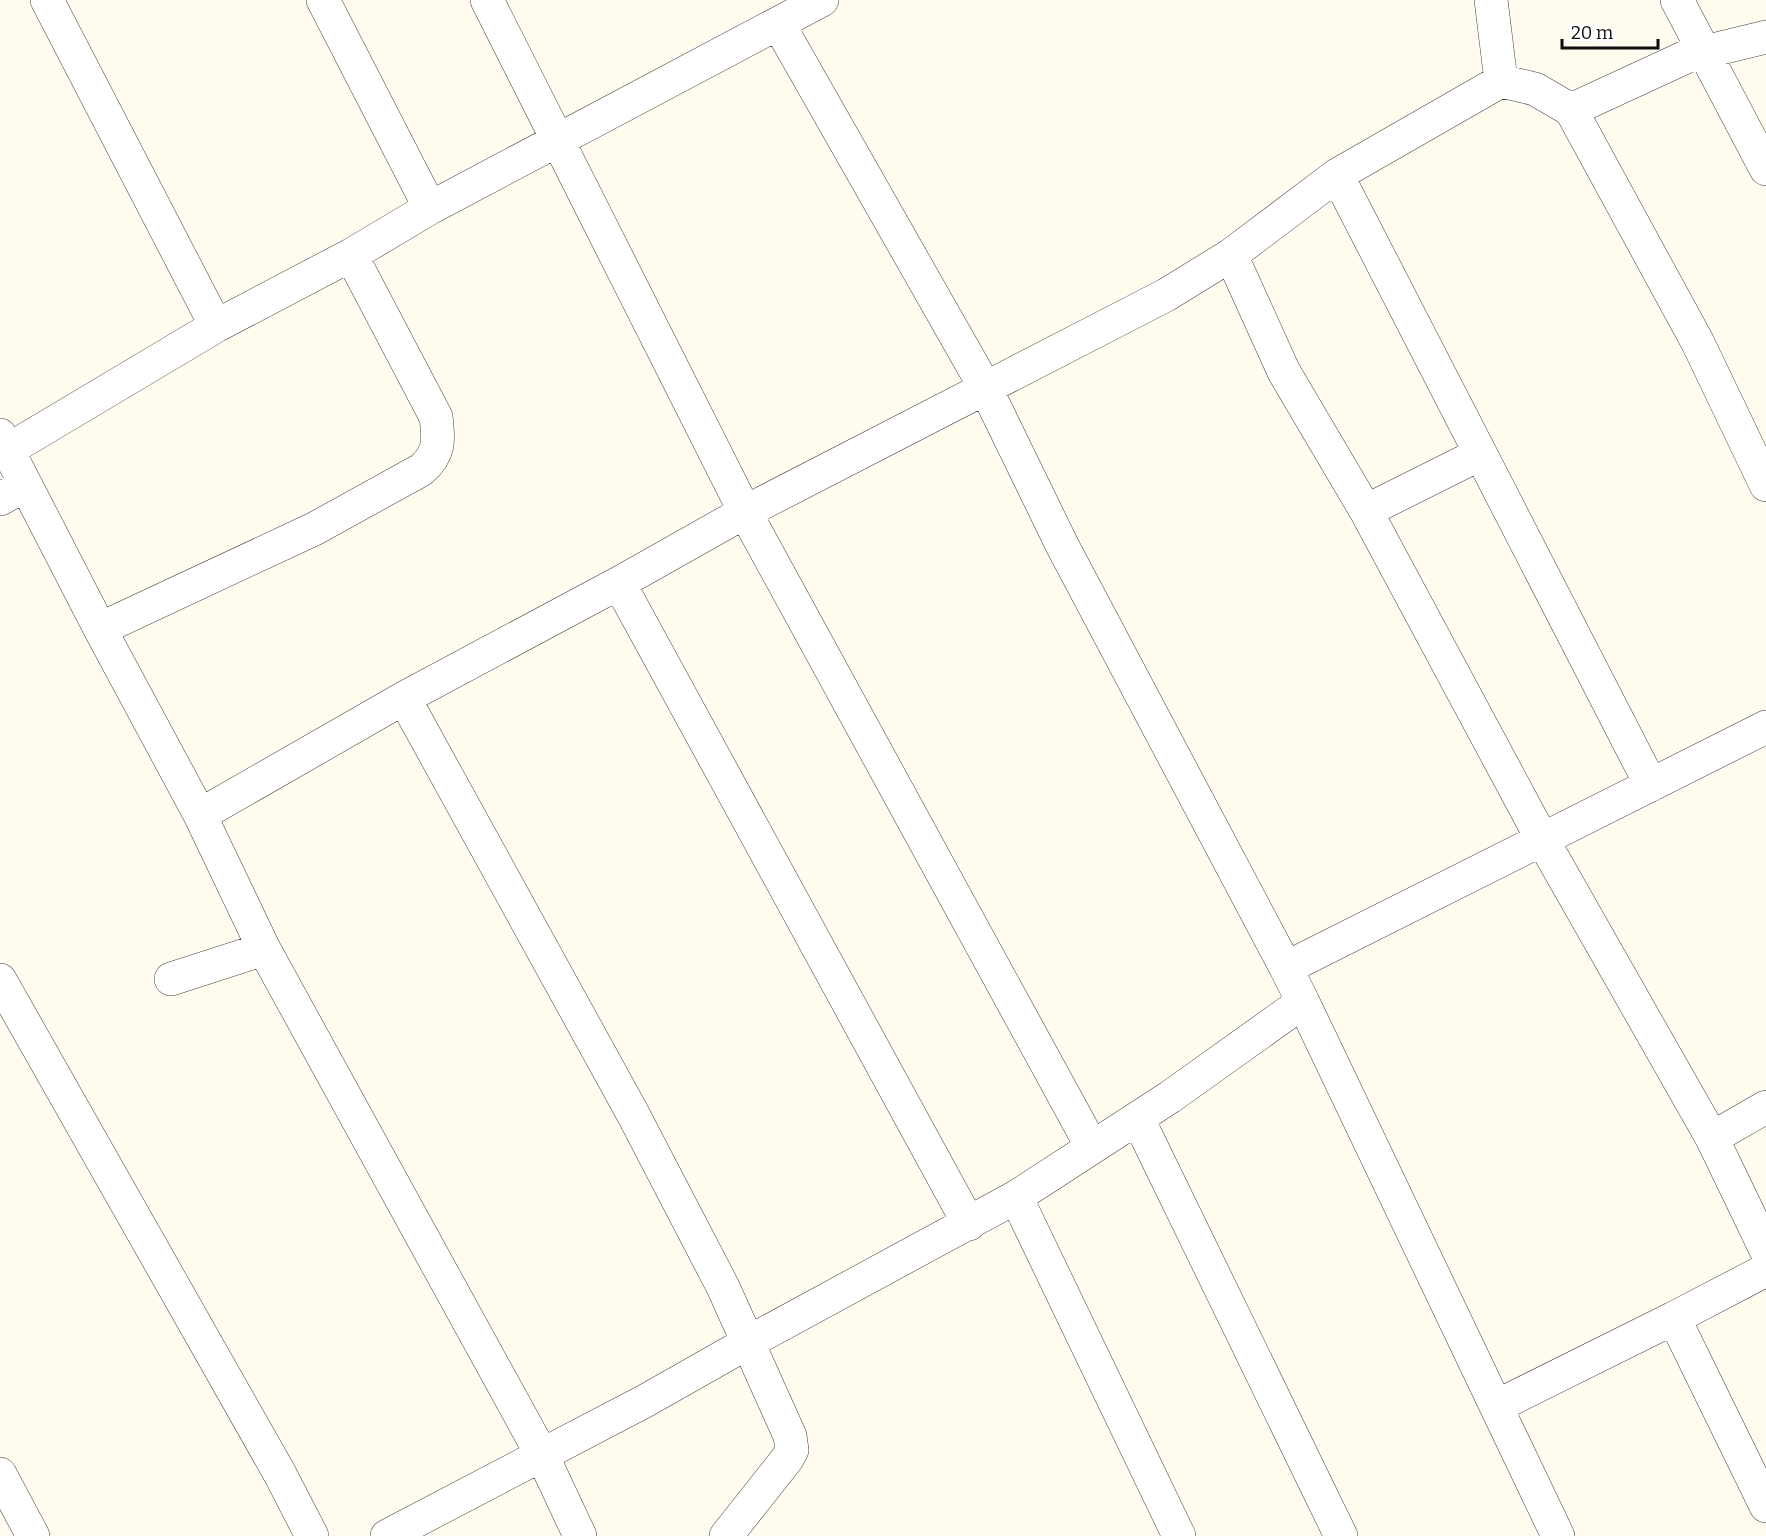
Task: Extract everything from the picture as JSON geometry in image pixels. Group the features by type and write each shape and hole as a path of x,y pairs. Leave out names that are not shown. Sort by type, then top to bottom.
{"street":[{"path":"47,0 216,326"},
{"path":"323,0 430,208"},
{"path":"487,0 560,140 745,513 1092,1148"},
{"path":"580,1536 542,1455 264,949 200,815 100,629 12,492 4,443 216,326 351,255 430,208 779,25 822,0"},
{"path":"1491,0 1501,81"},
{"path":"1677,0 1706,51 1766,169"},
{"path":"779,25 986,389 1062,545 1286,968 1558,1536"},
{"path":"1571,110 1688,56 1766,37"},
{"path":"200,815 404,698 745,513 1166,296 1231,255 1337,175 1501,81 1534,89 1571,110 1698,343 1766,485"},
{"path":"1337,175 1651,785"},
{"path":"100,629 314,529 421,470 431,461 440,444 436,417 351,255"},
{"path":"1231,255 1284,372 1366,511 1542,839 1712,1138 1765,1250 1674,1318 1497,1406"},
{"path":"1366,511 1480,454"},
{"path":"618,583 969,1224"},
{"path":"404,698 633,1114 749,1342 786,1427 792,1450 726,1536"},
{"path":"1286,968 1766,728"},
{"path":"171,979 264,949"},
{"path":"0,980 274,1464 312,1536"},
{"path":"387,1536 645,1401 1016,1197 1138,1119 1303,1002"},
{"path":"1712,1138 1766,1107"},
{"path":"1138,1119 1341,1536"},
{"path":"1016,1197 1179,1536"},
{"path":"1674,1318 1766,1506"},
{"path":"0,1473 33,1536"}]}
